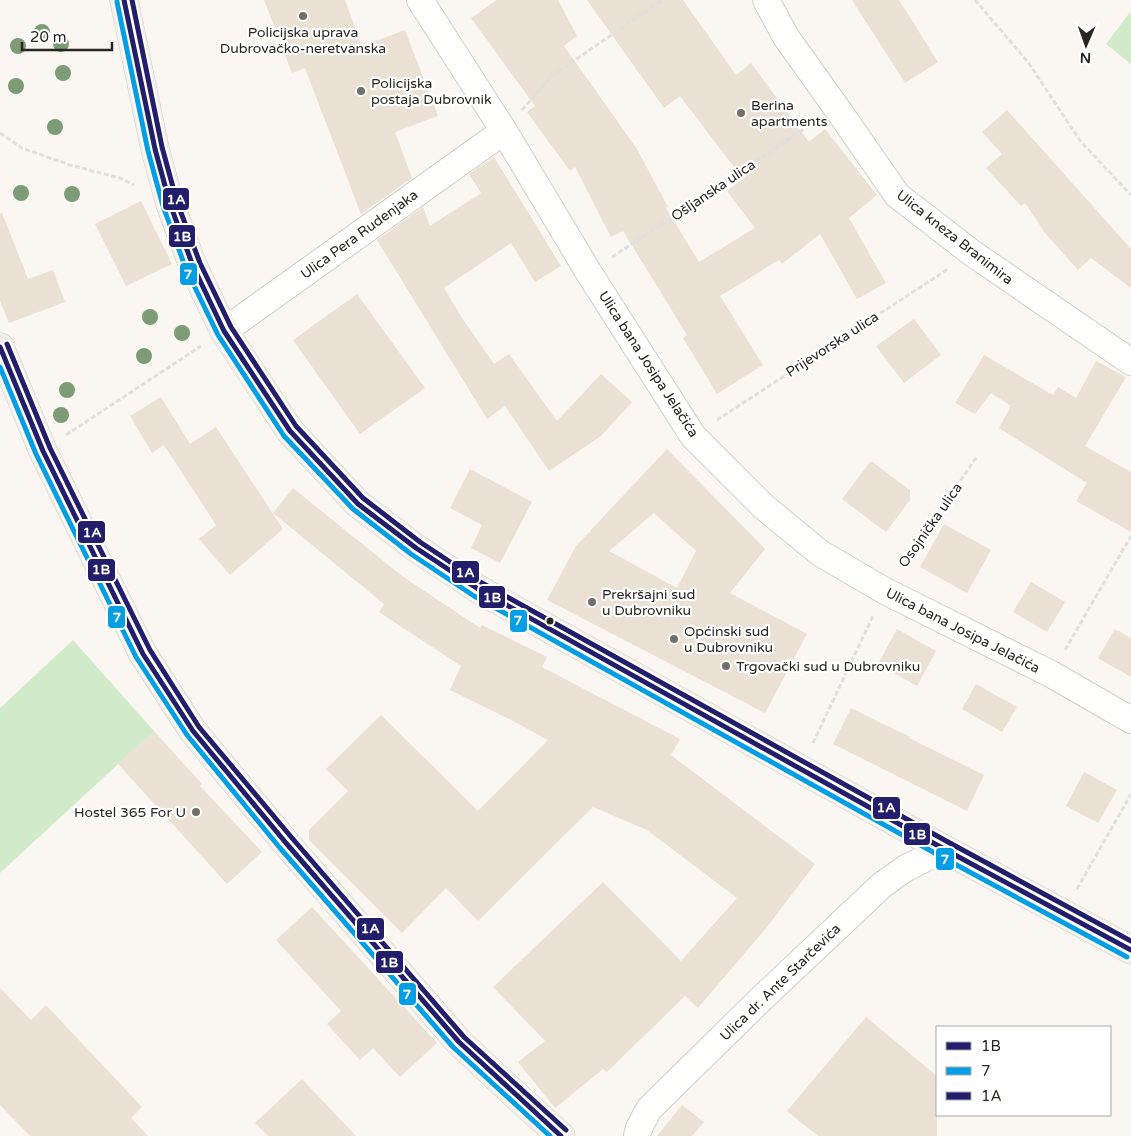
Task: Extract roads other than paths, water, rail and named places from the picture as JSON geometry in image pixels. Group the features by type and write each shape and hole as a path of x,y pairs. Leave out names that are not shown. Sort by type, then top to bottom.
{"main road":[{"path":"124,0 156,149 170,204 193,266 224,331 290,431 358,504 416,548 478,589 944,849 1131,950"},
{"path":"0,346 43,451 143,654 194,731 293,850 458,1042 561,1136"}],"street":[{"name":"Ulica bana Josipa Jelačića","path":"420,0 504,131 589,273 693,436 764,506 820,553 884,591 1051,674 1131,720"},
{"name":"Ulica kneza Branimira","path":"766,0 786,37 897,194 972,253 1131,362"},
{"name":"Ulica Pera Rudenjaka","path":"224,331 504,131"},
{"name":"Ulica dr. Ante Starčevića","path":"637,1136 649,1109 760,1000 882,885 906,868 944,849"}],"place":[{"name":"Policijska uprava Dubrovačko-neretvanska","path":"303,16"},
{"name":"Policijska postaja Dubrovnik","path":"361,91"},
{"name":"Berina apartments","path":"741,113"},
{"name":"Prekršajni sud u Dubrovniku","path":"592,602"},
{"name":"Općinski sud u Dubrovniku","path":"674,639"},
{"name":"Trgovački sud u Dubrovniku","path":"726,666"},
{"name":"Hostel 365 For U","path":"196,812"}]}
